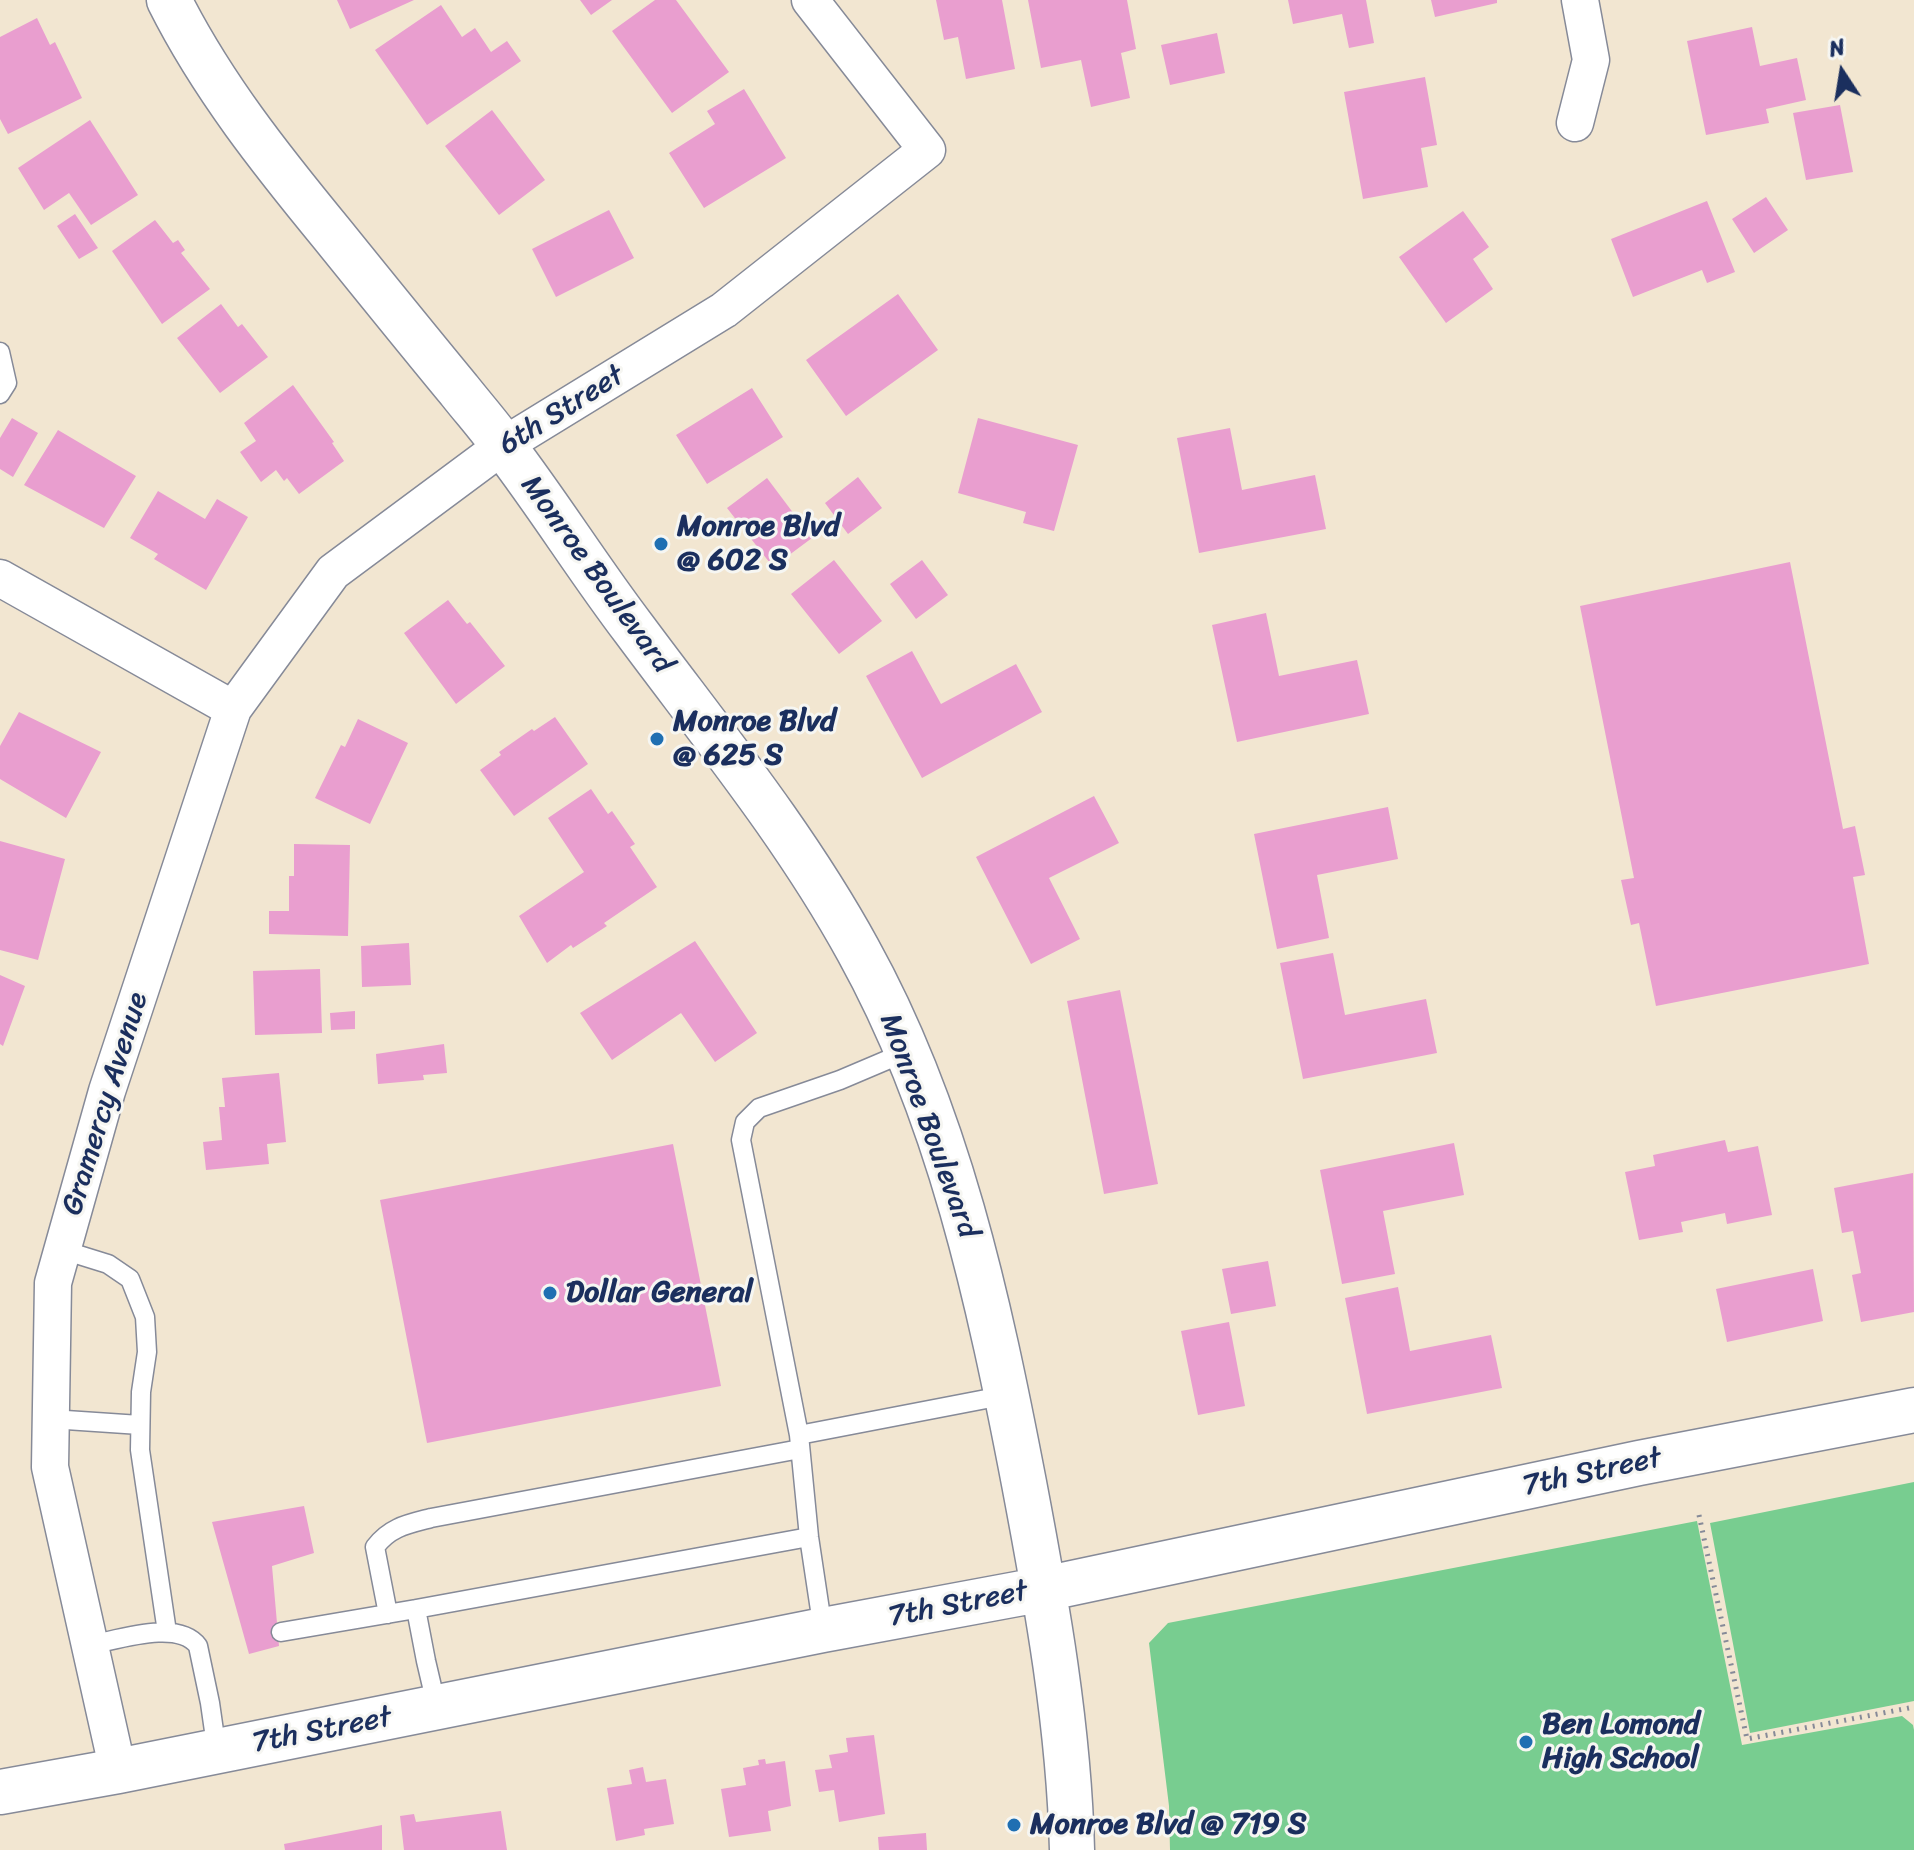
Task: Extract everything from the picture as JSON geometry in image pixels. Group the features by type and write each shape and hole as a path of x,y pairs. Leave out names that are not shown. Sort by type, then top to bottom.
{"main road":[{"name":"Monroe Boulevard","path":"169,0 191,43 276,166 504,445 629,624 772,812 817,880 859,951 885,1003 916,1074 959,1201 998,1351 1044,1589 1064,1731 1072,1850"},
{"name":"7th Street","path":"0,1792 1044,1589 1639,1463 1914,1410"}],"street":[{"name":"6th Street","path":"233,709 333,572 504,445 724,310 927,150 810,0"},
{"path":"1575,123 1591,60 1580,0"},
{"path":"0,578 233,709"},
{"name":"Gramercy Avenue","path":"118,1771 50,1467 53,1283 107,1091 233,709"}],"lane":[{"path":"0,352 7,383 0,394"},
{"path":"823,1630 809,1537 800,1442 741,1140 745,1122 759,1108 840,1080 906,1052"},
{"path":"63,1250 108,1264 130,1279 145,1317 147,1352 141,1392 140,1450 167,1632"},
{"path":"388,1614 375,1547 383,1536 401,1526 1007,1395"},
{"path":"51,1419 140,1425"},
{"path":"281,1632 809,1537"},
{"path":"416,1609 437,1708"},
{"path":"90,1645 167,1632 192,1639 198,1646 217,1752"}],"path":[{"path":"1699,1515 1747,1739 1914,1707"}],"green space":[{"path":"1914,1482 1914,1701 1750,1733 1710,1523"},
{"name":"Ben Lomond High School","path":"1697,1521 1742,1745 1902,1716 1913,1725 1914,1730 1914,1850 1170,1850 1169,1806 1149,1643 1168,1623"}],"building":[{"path":"337,0 414,0 350,29"},
{"path":"580,0 612,0 591,15"},
{"path":"655,0 676,0 729,72 672,113 612,31"},
{"path":"936,0 1002,0 1015,69 966,79 958,37 944,40"},
{"path":"1028,0 1127,0 1136,49 1121,53 1130,98 1091,107 1081,60 1041,68"},
{"path":"1288,0 1366,0 1374,43 1349,48 1342,14 1293,24"},
{"path":"1431,0 1497,0 1497,3 1435,17"},
{"path":"441,5 462,37 475,28 491,52 507,41 521,61 427,125 375,50"},
{"path":"37,18 50,45 55,42 82,98 8,134 0,119 0,37"},
{"path":"1752,27 1760,66 1797,58 1806,100 1766,109 1769,123 1706,135 1687,41"},
{"path":"1217,33 1225,73 1170,85 1161,45"},
{"path":"1425,77 1437,145 1421,148 1428,187 1363,199 1344,92"},
{"path":"744,89 786,158 704,208 669,153 715,124 707,111"},
{"path":"1840,105 1853,172 1806,180 1793,113"},
{"path":"492,110 545,180 499,215 445,146"},
{"path":"90,120 138,195 91,225 69,193 44,210 18,168"},
{"path":"1766,197 1788,230 1754,253 1732,219"},
{"path":"1707,201 1735,272 1707,283 1702,270 1633,297 1611,239"},
{"path":"609,210 634,258 556,297 532,249"},
{"path":"1463,211 1489,247 1473,259 1493,289 1446,323 1399,257"},
{"path":"75,214 98,248 79,259 57,226"},
{"path":"155,220 173,243 178,240 185,250 181,253 210,289 162,324 112,251"},
{"path":"898,294 938,350 846,416 806,360"},
{"path":"221,304 238,327 242,324 268,357 220,393 177,338"},
{"path":"293,385 344,461 299,494 287,478 284,481 276,470 261,482 240,452 256,441 244,423"},
{"path":"752,388 783,437 707,484 676,435"},
{"path":"12,418 38,433 13,477 0,469 0,438"},
{"path":"978,418 1078,445 1054,531 1023,523 1026,512 958,493"},
{"path":"1230,428 1242,490 1315,475 1326,529 1199,553 1177,438"},
{"path":"58,430 136,476 104,528 24,485"},
{"path":"858,477 882,508 848,534 825,503"},
{"path":"767,478 812,538 773,567 727,508"},
{"path":"158,491 205,519 217,499 248,517 206,590 154,559 158,554 130,538"},
{"path":"834,560 882,621 839,654 791,594"},
{"path":"922,560 948,595 916,619 890,584"},
{"path":"1790,562 1843,829 1855,826 1865,875 1853,877 1869,964 1656,1006 1639,923 1631,925 1621,880 1634,878 1580,606"},
{"path":"448,600 505,666 456,704 404,633"},
{"path":"1266,613 1279,676 1357,660 1369,714 1237,742 1212,625"},
{"path":"912,651 941,704 1016,664 1042,712 922,778 866,676"},
{"path":"19,712 101,752 66,818 0,779 0,746"},
{"path":"555,717 588,764 514,816 480,770 501,755 499,752"},
{"path":"358,719 408,743 370,824 315,798 341,745 345,747"},
{"path":"591,789 608,814 612,811 635,844 630,847 657,887 604,923 607,926 573,948 571,945 547,963 519,916 584,872 548,818"},
{"path":"1094,796 1119,843 1049,878 1080,939 1031,964 976,857"},
{"path":"1388,807 1398,859 1317,875 1329,938 1277,949 1254,834"},
{"path":"0,841 65,859 38,960 0,950"},
{"path":"294,844 350,845 348,936 269,934 269,911 289,911 289,876 294,876"},
{"path":"695,941 757,1033 715,1062 681,1013 612,1060 580,1013"},
{"path":"409,943 411,985 362,987 361,946"},
{"path":"1333,953 1345,1015 1426,999 1437,1053 1303,1079 1280,963"},
{"path":"320,969 322,1033 255,1035 253,971"},
{"path":"0,975 25,986 3,1046 0,1044"},
{"path":"1120,990 1158,1184 1104,1194 1067,1001"},
{"path":"355,1011 355,1029 331,1030 330,1013"},
{"path":"444,1044 447,1073 423,1075 424,1080 378,1084 376,1054"},
{"path":"279,1073 286,1142 267,1144 269,1164 206,1170 203,1142 222,1140 219,1107 225,1107 222,1078"},
{"path":"1725,1140 1728,1152 1758,1146 1772,1215 1727,1224 1725,1213 1681,1222 1683,1232 1639,1240 1625,1172 1655,1166 1653,1155"},
{"path":"1454,1143 1464,1195 1383,1211 1395,1274 1342,1284 1320,1170"},
{"name":"Dollar General","path":"673,1144 721,1386 427,1443 380,1200"},
{"path":"1913,1173 1914,1312 1861,1322 1852,1275 1861,1273 1853,1231 1842,1233 1834,1188"},
{"path":"1268,1261 1276,1306 1231,1314 1222,1269"},
{"path":"1813,1269 1823,1321 1727,1342 1716,1289"},
{"path":"1398,1287 1410,1351 1491,1335 1502,1388 1367,1414 1345,1298"},
{"path":"1229,1322 1245,1406 1198,1415 1181,1331"},
{"path":"304,1506 314,1553 272,1566 279,1646 249,1654 212,1522"},
{"path":"874,1735 885,1814 839,1822 834,1790 819,1792 815,1770 832,1768 829,1755 848,1752 846,1738"},
{"path":"765,1759 766,1764 785,1761 791,1806 768,1811 771,1831 729,1837 721,1789 746,1785 743,1768 759,1765 758,1760"},
{"path":"643,1767 646,1782 666,1779 674,1824 644,1829 645,1835 616,1841 607,1788 632,1784 629,1770"},
{"path":"501,1811 507,1850 404,1850 400,1816 414,1814 416,1822"},
{"path":"382,1825 382,1850 285,1850 284,1844"},
{"path":"926,1833 927,1850 879,1850 878,1837"}],"place":[{"name":"Monroe Blvd @ 602 S","path":"661,544"},
{"name":"Monroe Blvd @ 625 S","path":"657,739"},
{"name":"Dollar General","path":"550,1293"},
{"name":"Ben Lomond High School","path":"1526,1742"},
{"name":"Monroe Blvd @ 719 S","path":"1014,1825"}]}
